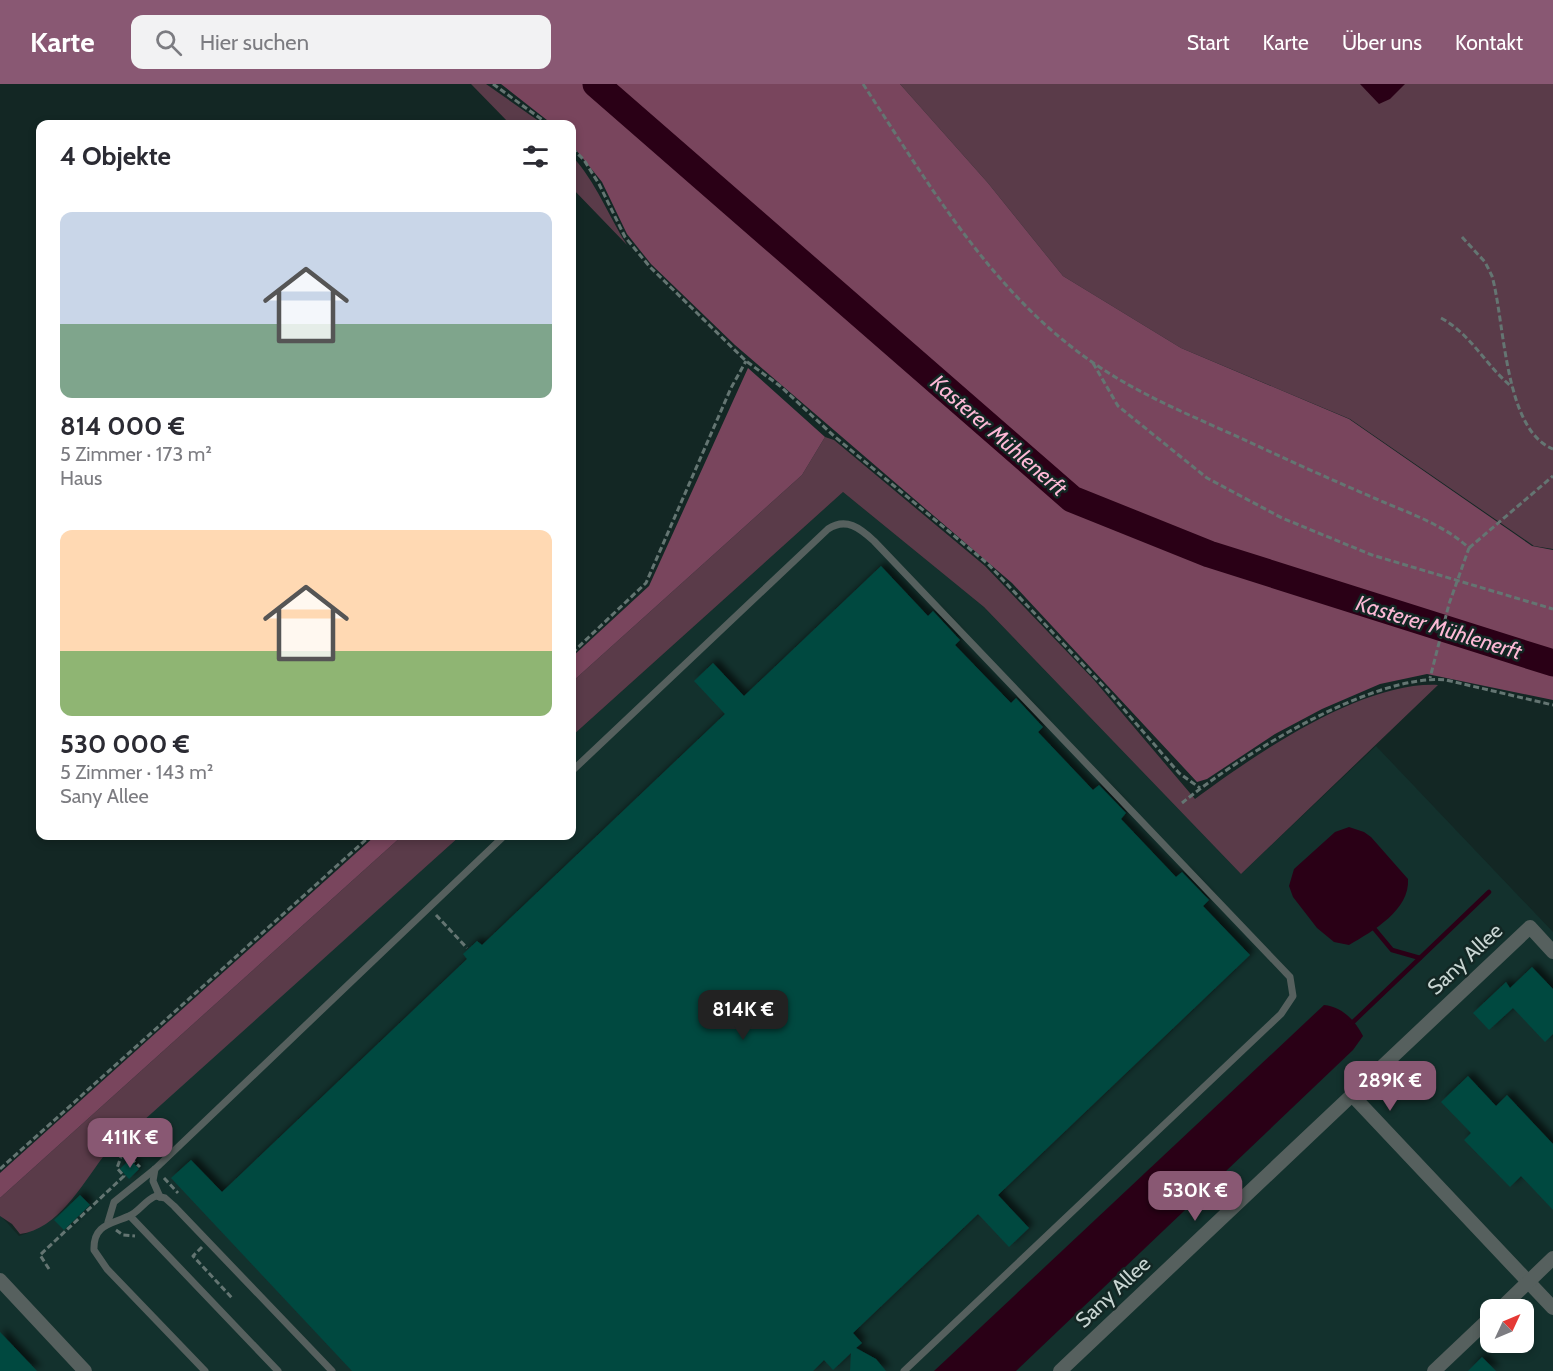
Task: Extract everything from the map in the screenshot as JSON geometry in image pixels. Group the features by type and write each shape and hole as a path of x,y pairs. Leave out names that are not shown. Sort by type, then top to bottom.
{"street":[{"name":"Sany Allee","path":"1060,1371 1530,927 1553,952"},
{"path":"1352,1095 1553,1308"},
{"path":"1510,1299 1553,1258"},
{"path":"0,1280 85,1371"},
{"path":"1434,1371 1480,1327"}],"lane":[{"path":"576,767 828,529 841,523 854,525 882,550 1290,978 1293,996 1281,1014 904,1371"},
{"path":"204,1371 100,1261 94,1244 100,1231 108,1222 114,1202 155,1169 500,840"},
{"path":"155,1169 154,1187 160,1197 174,1206 332,1371"},
{"path":"108,1222 130,1216 149,1200 160,1197"},
{"path":"130,1216 278,1371"}],"path":[{"path":"494,84 543,120"},
{"path":"863,84 966,238 996,274 1034,312 1092,362 1132,386 1215,426 1417,516 1458,538 1469,548"},
{"path":"576,152 584,160 599,184 625,237 650,267 746,361 780,386 834,436 988,564 1107,690 1179,773 1200,788"},
{"path":"1462,237 1485,262 1492,276 1514,388 1526,427 1533,437 1553,448"},
{"path":"1441,318 1454,325 1494,371 1514,388"},
{"path":"576,648 646,583 731,388 746,361"},
{"path":"1092,362 1118,406 1207,478 1282,518 1352,547 1553,609"},
{"path":"1430,678 1449,604 1469,548 1553,476"},
{"path":"1182,803 1200,788 1286,733 1382,687 1430,678 1553,705"},
{"path":"0,1169 366,840"},
{"path":"428,907 467,948"},
{"path":"118,1161 129,1155"},
{"path":"49,1269 40,1255 122,1178"},
{"path":"208,1241 193,1256 232,1298"}],"shaded area":[{"path":"471,84 486,84 537,120 506,120"},
{"path":"501,84 593,84 1071,502 1207,558 1450,642 1553,670 1553,700 1427,674 1380,684 1322,709 1275,734 1207,779 1197,782 1012,583 735,345 651,264 627,234 602,182 576,150 576,120 547,120"},
{"path":"601,84 900,84 988,183 1063,276 1181,348 1349,419 1532,546 1553,550 1553,659 1211,550 1075,495"},
{"path":"900,84 1553,84 1553,549 1534,546 1350,419 1181,348 1063,276 988,183"},
{"path":"1360,84 1405,84 1390,99 1379,104"},
{"path":"576,161 595,188 627,245 576,192"},
{"path":"748,368 825,437 802,475 576,678 576,653 649,586"},
{"path":"825,437 834,440 985,566 1094,680 1195,799 1247,762 1310,724 1343,708 1376,695 1408,687 1438,685 1241,874 984,607 843,492 576,732 576,678 802,475"},
{"path":"843,492 984,607 1241,874 1376,746 1553,932 1553,1371 0,1371 0,1215 19,1236 28,1233 97,1159 456,840 576,840 576,732"},
{"path":"1349,827 1371,837 1408,879 1407,890 1397,910 1379,926 1349,945 1334,942 1317,928 1293,897 1289,886 1294,869 1335,832"},
{"path":"371,840 398,840 0,1198 0,1173"},
{"path":"398,840 456,840 103,1157 68,1205 46,1224 20,1234 12,1224 0,1216 0,1198"},
{"path":"1324,1005 1342,1011 1360,1030 1363,1036 1353,1050 1016,1371 934,1371"}],"building":[{"path":"881,566 928,616 933,611 960,640 955,645 1011,703 1016,698 1043,727 1038,732 1093,790 1099,785 1126,813 1121,819 1176,877 1182,872 1209,900 1203,906 1250,955 998,1195 1029,1228 1009,1247 978,1214 853,1333 862,1343 856,1348 876,1359 886,1371 850,1371 851,1353 833,1370 824,1360 813,1371 352,1371 171,1178 191,1160 222,1192 467,959 463,954 477,941 482,945 725,714 694,681 713,663 744,696"},
{"path":"1532,967 1553,989 1553,1034 1545,1042 1513,1008 1489,1030 1473,1013 1506,982 1510,988"},
{"path":"1468,1076 1496,1106 1507,1095 1553,1144 1553,1210 1521,1176 1510,1187 1464,1140 1471,1133 1441,1102"},
{"path":"130,1159 139,1169 129,1179 120,1169"},
{"path":"80,1195 90,1205 64,1230 54,1220"},
{"path":"0,1332 37,1371 0,1371"},
{"path":"1482,1357 1496,1371 1468,1371"}],"waterway":[{"name":"Kasterer Mühlenerft","path":"596,84 1072,499 1209,554 1553,663"},
{"path":"1351,1024 1489,892"},
{"path":"1372,926 1392,950 1420,958"}]}
